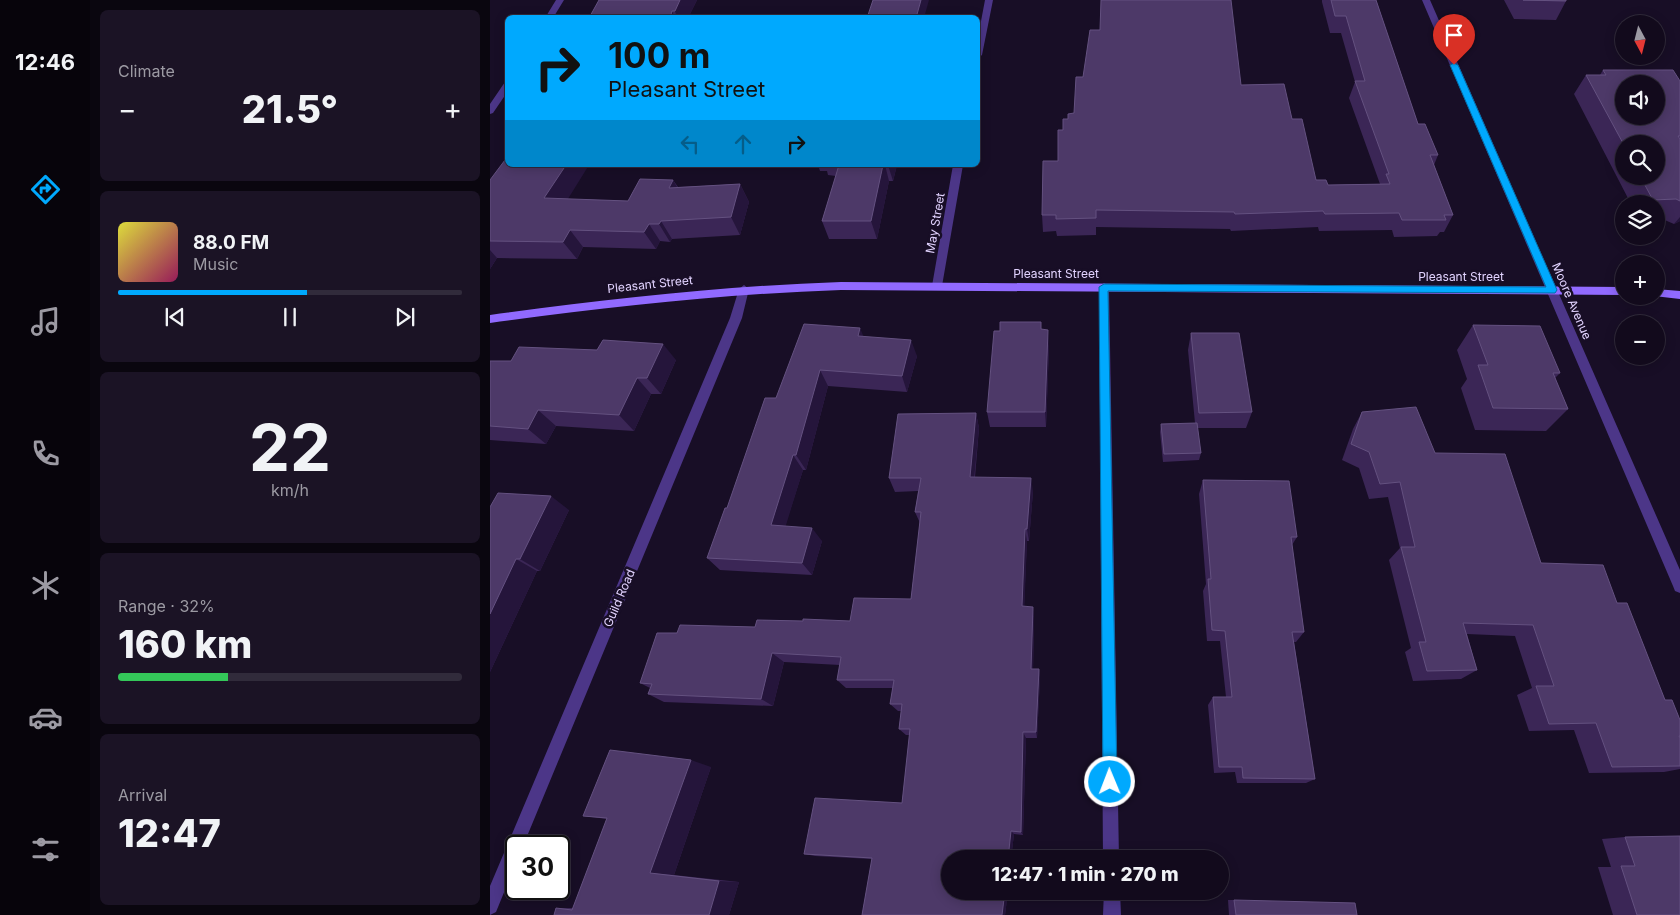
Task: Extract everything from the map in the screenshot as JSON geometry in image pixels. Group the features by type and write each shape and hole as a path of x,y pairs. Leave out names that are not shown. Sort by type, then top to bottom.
{"main road":[{"name":"Pleasant Street","path":"490,319 608,302 744,289 841,286 1615,291"},
{"path":"1665,294 1680,295"}],"street":[{"path":"551,15 560,0"},
{"path":"980,46 989,0"},
{"name":"Moore Avenue","path":"1426,0 1680,586"},
{"path":"490,111 505,88"},
{"name":"May Street","path":"937,286 958,167"},
{"path":"1104,287 1111,850"},
{"name":"Guild Road","path":"490,906 736,318 744,289"},
{"path":"1112,900 1112,915"}],"building":[{"path":"599,0 680,0 671,15 591,15"},
{"path":"873,0 921,0 917,15 868,15"},
{"path":"1101,0 1231,0 1241,85 1284,84 1292,119 1302,119 1316,180 1326,180 1328,185 1390,184 1386,174 1389,174 1355,81 1365,81 1346,16 1335,16 1331,0 1376,0 1418,124 1425,124 1438,155 1430,155 1453,215 1444,215 1446,220 1402,220 1399,213 1325,214 1323,211 1235,214 1234,212 1096,210 1096,218 1056,219 1056,215 1042,215 1043,161 1058,161 1058,130 1063,130 1063,119 1068,119 1068,114 1074,113 1076,77 1083,77 1090,30 1100,30"},
{"path":"1523,0 1566,0 1566,1"},
{"path":"1603,70 1673,70 1680,81 1680,136 1678,136 1680,139 1680,201 1676,199 1665,199 1665,195 1650,195 1645,185 1665,185 1665,135 1619,135 1586,75 1606,75"},
{"path":"505,160 505,167 565,167 544,198 628,201 640,179 673,180 669,188 740,184 731,217 661,221 659,224 649,224 644,232 570,230 563,242 490,241 490,180"},
{"path":"838,167 883,167 871,221 822,221"},
{"path":"1000,322 1041,322 1041,329 1048,330 1045,412 987,412 994,331 1000,331"},
{"path":"804,324 860,328 858,336 911,340 902,376 820,370 796,455 793,455 771,525 812,528 802,563 707,558 725,508 727,508 765,398 776,398"},
{"path":"1473,325 1540,326 1560,373 1553,373 1568,409 1493,408 1478,365 1488,365"},
{"path":"1191,333 1239,333 1252,412 1199,413"},
{"path":"603,340 663,344 647,378 637,378 619,415 538,410 528,429 490,426 490,361 511,361 519,347 597,350"},
{"path":"1416,407 1435,453 1505,454 1541,563 1603,565 1617,603 1627,603 1665,700 1672,700 1680,720 1680,766 1612,767 1596,723 1549,724 1536,686 1554,686 1533,625 1463,623 1477,670 1427,671 1419,642 1426,642 1401,547 1415,547 1400,482 1380,484 1369,452 1351,444 1362,412"},
{"path":"976,413 970,477 1031,478 1027,529 1025,529 1022,606 1033,607 1031,669 1039,669 1036,732 1023,732 1021,832 1011,831 1009,850 941,850 941,900 1004,900 1002,915 862,915 872,858 804,854 815,798 902,803 910,729 899,729 902,704 890,704 894,680 837,680 841,657 772,653 761,699 648,694 652,684 640,683 657,633 677,633 680,625 755,627 757,620 850,621 854,598 911,599 921,512 915,512 921,478 889,478 898,414"},
{"path":"1197,423 1201,453 1164,454 1161,424"},
{"path":"1203,480 1289,481 1297,537 1291,537 1304,632 1292,632 1315,779 1243,778 1242,767 1219,767 1213,697 1232,697 1225,631 1212,630 1208,579 1211,579"},
{"path":"498,493 551,496 520,559 516,559 490,614 490,507"},
{"path":"610,750 691,760 650,873 719,881 709,915 554,915 556,908 572,910 607,818 583,816"},
{"path":"1680,836 1680,915 1637,915 1621,866 1635,866 1625,837"},
{"path":"1234,900 1355,903 1357,915 1236,915"}],"route":[{"path":"1110,782 1104,287 1552,290 1454,65"}]}
